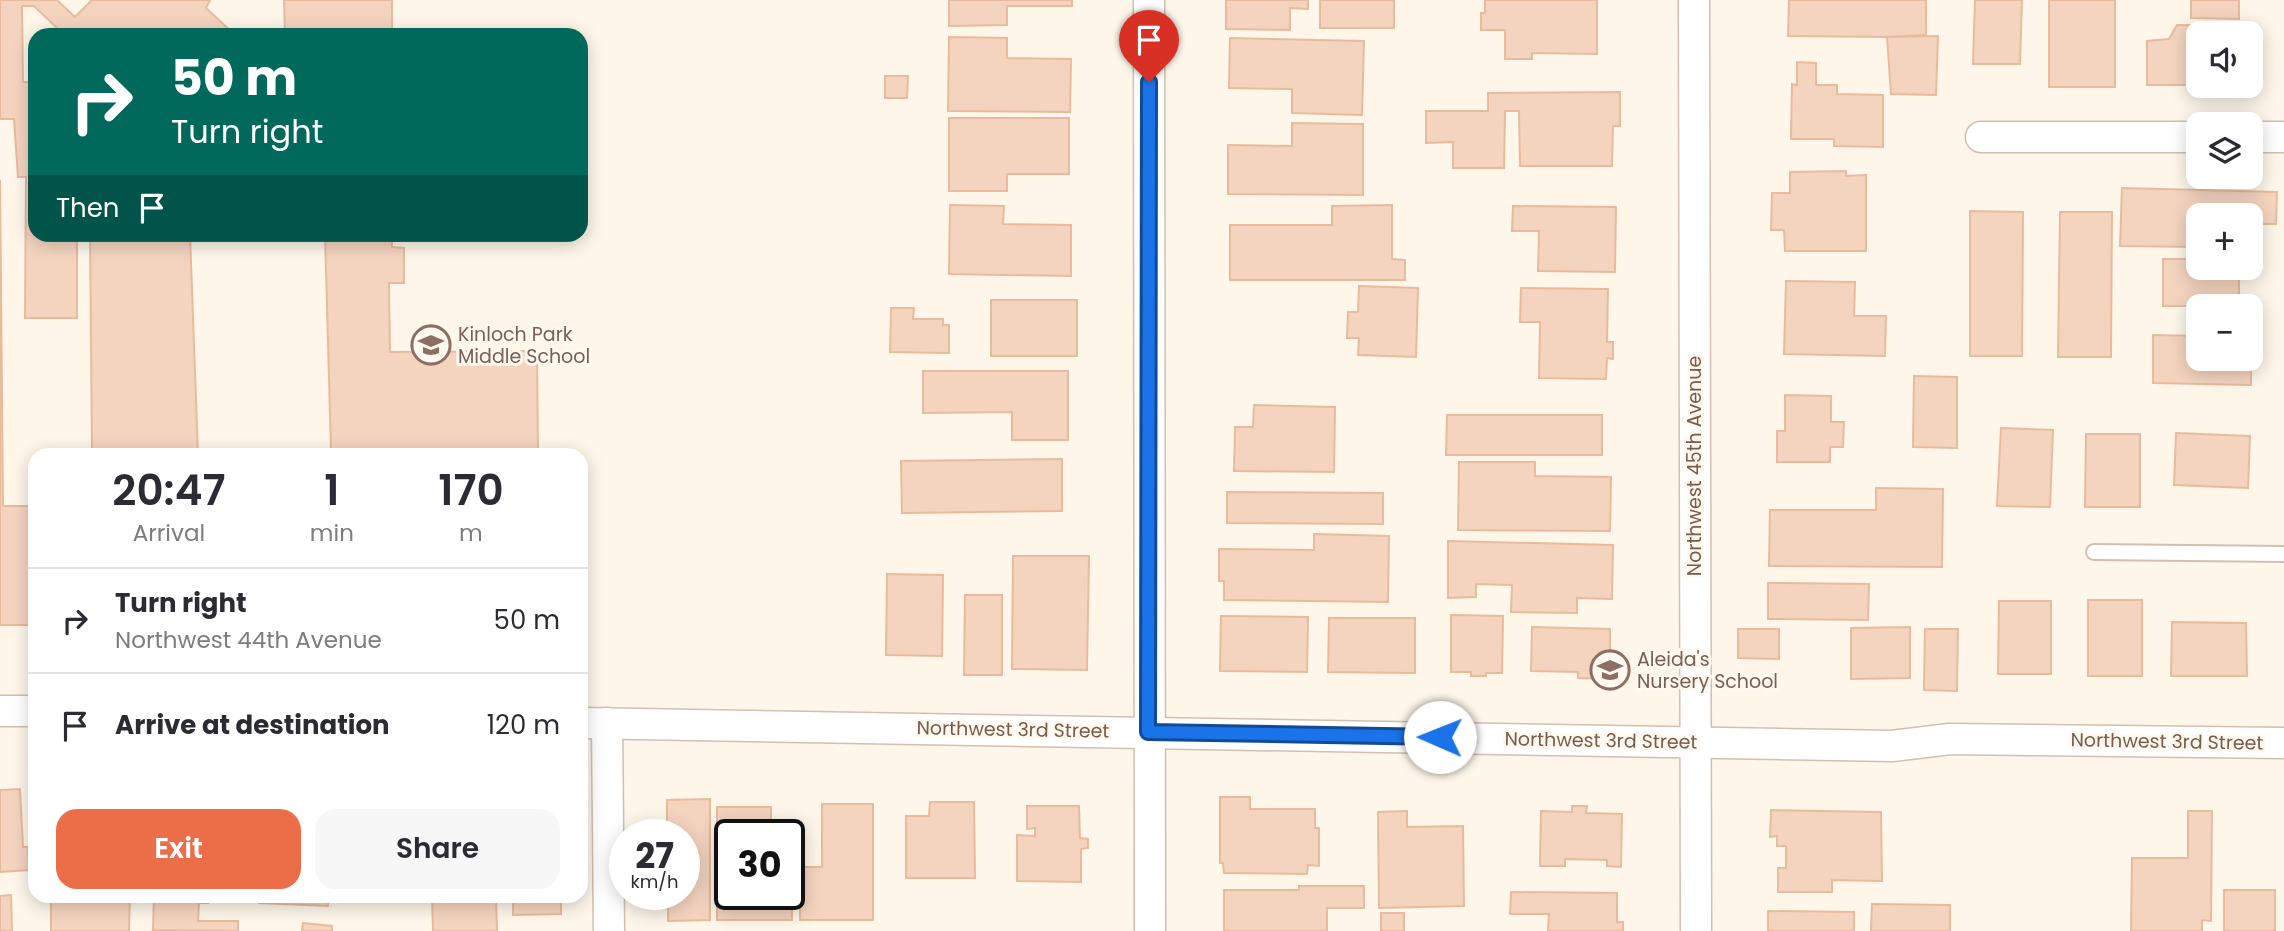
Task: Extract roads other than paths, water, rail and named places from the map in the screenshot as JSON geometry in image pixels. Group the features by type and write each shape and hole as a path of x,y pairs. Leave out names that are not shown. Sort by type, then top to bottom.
{"street":[{"path":"1149,0 1150,931"},
{"name":"Northwest 45th Avenue","path":"1694,0 1696,931"},
{"path":"1980,137 2186,137"},
{"path":"2263,137 2284,137"},
{"path":"0,710 28,711"},
{"path":"594,723 608,931"},
{"name":"Northwest 3rd Street","path":"594,723 1892,746 1950,739 2284,743"}],"lane":[{"path":"2094,552 2284,554"}],"place":[{"name":"Kinloch Park Middle School","path":"431,345"},
{"name":"Aleida's Nursery School","path":"1610,670"}]}
